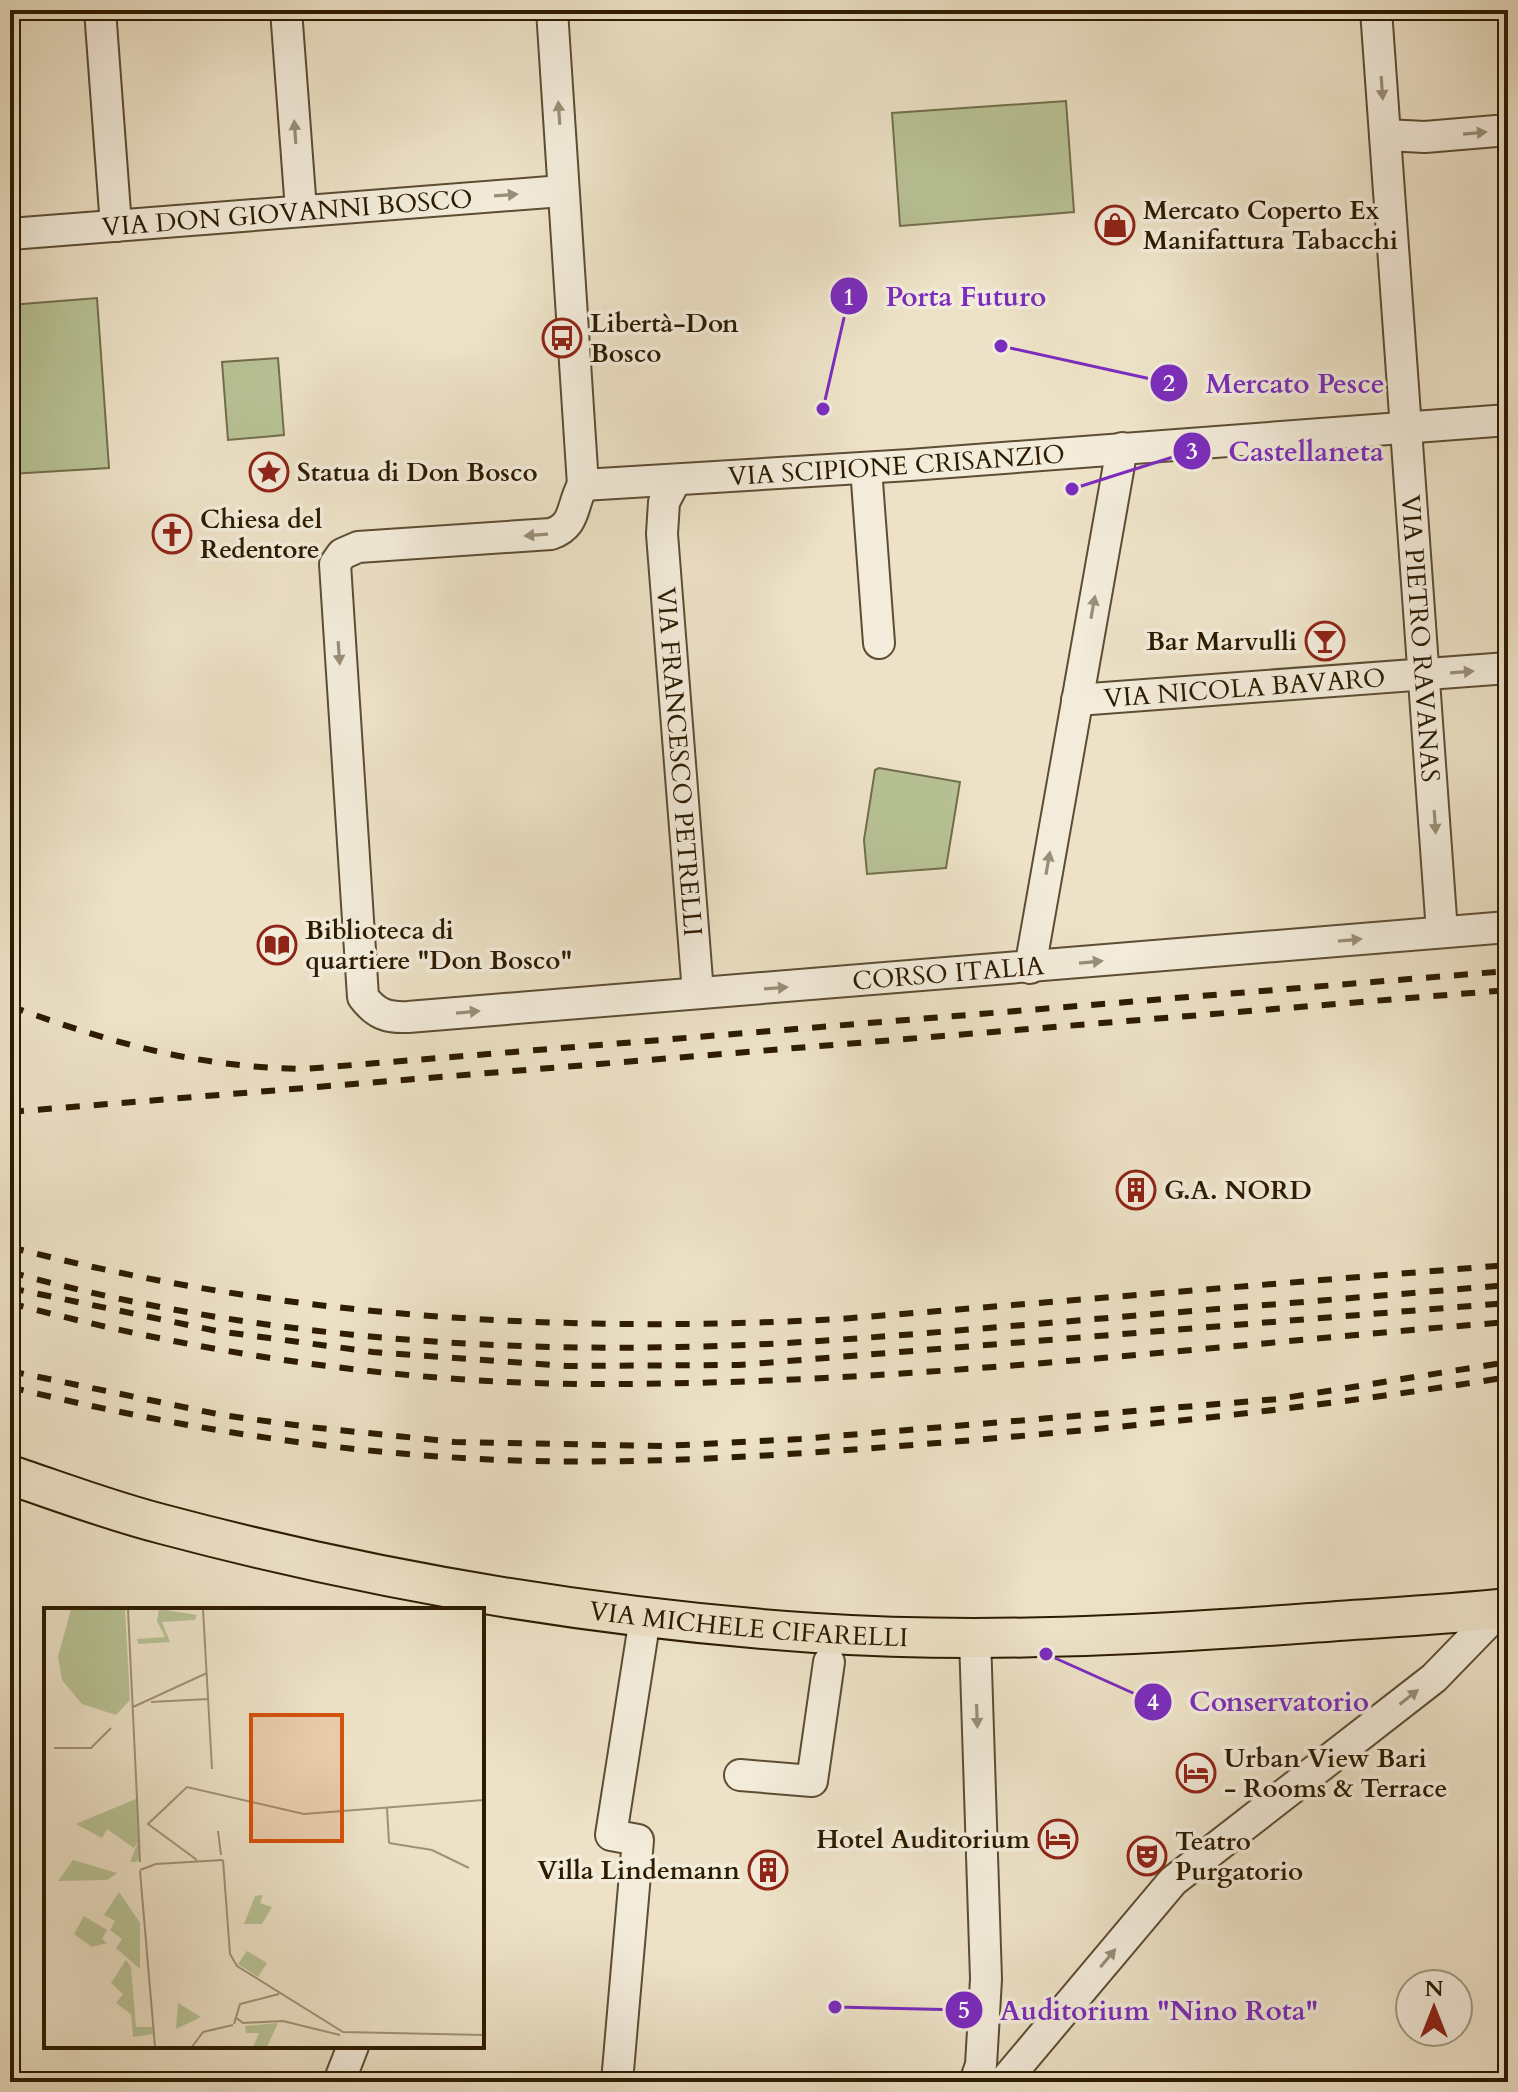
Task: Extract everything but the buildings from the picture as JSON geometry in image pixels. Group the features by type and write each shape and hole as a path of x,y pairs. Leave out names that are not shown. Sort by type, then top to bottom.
{"main road":[{"name":"VIA MICHELE CIFARELLI","path":"10,1475 159,1524 462,1600 645,1618 815,1633 975,1638 1164,1633 1505,1609"}],"street":[{"path":"100,10 116,226"},
{"path":"286,10 301,210"},
{"path":"552,10 562,191 593,485 650,510 662,531"},
{"name":"VIA PIETRO RAVANAS","path":"1376,10 1442,932"},
{"path":"1385,135 1425,137 1508,130"},
{"name":"VIA DON GIOVANNI BOSCO","path":"10,234 562,191"},
{"name":"VIA SCIPIONE CRISANZIO","path":"593,485 1508,420"},
{"path":"1030,968 1122,448"},
{"path":"866,468 879,643"},
{"name":"VIA FRANCESCO PETRELLI","path":"675,481 664,502 662,531 698,993"},
{"name":"CORSO ITALIA","path":"593,485 575,498 574,514 568,525 551,534 358,547 342,554 335,564 333,575 363,997 373,1010 390,1018 1508,927"},
{"name":"VIA NICOLA BAVARO","path":"1077,700 1508,668"},
{"path":"1004,2082 1173,1881 1434,1678 1505,1609"},
{"path":"617,2082 638,1840 611,1835 645,1618"},
{"path":"975,1638 986,1979 981,2065 975,2082"},
{"path":"740,1775 812,1781 829,1662"},
{"path":"339,2082 352,2048"}],"green space":[{"path":"1066,101 1074,212 900,226 892,113"},
{"path":"97,298 109,468 10,474 10,305"},
{"path":"278,358 284,435 228,440 222,362"},
{"path":"879,768 960,782 946,868 867,874 864,840 875,770"}],"railway":[{"path":"10,1006 154,1051 226,1064 304,1069 1508,971"},
{"path":"10,1112 1508,990"},
{"path":"10,1247 112,1271 318,1305 526,1322 631,1324 840,1319 1508,1265"},
{"path":"10,1272 90,1292 256,1323 426,1341 595,1348 724,1346 863,1338 1508,1285"},
{"path":"10,1288 217,1331 373,1352 567,1366 739,1365 1508,1303"},
{"path":"10,1303 152,1337 299,1362 448,1378 594,1384 708,1383 936,1371 1508,1322"},
{"path":"10,1371 222,1415 309,1427 455,1442 663,1446 800,1439 1278,1399 1508,1362"},
{"path":"10,1387 204,1428 336,1447 535,1461 645,1461 864,1449 1175,1421 1308,1406 1508,1377"}],"place":[{"name":"Mercato Coperto Ex Manifattura Tabacchi","path":"1115,225"},
{"name":"Libertà-Don Bosco","path":"562,338"},
{"name":"Mercato Pesce","path":"1001,346"},
{"name":"Porta Futuro","path":"823,409"},
{"name":"Statua di Don Bosco","path":"269,472"},
{"name":"Castellaneta","path":"1072,489"},
{"name":"Chiesa del Redentore","path":"172,534"},
{"name":"Bar Marvulli","path":"1325,641"},
{"name":"Biblioteca di quartiere \"Don Bosco\"","path":"277,945"},
{"name":"G.A. NORD","path":"1136,1190"},
{"name":"Conservatorio","path":"1046,1654"},
{"name":"Urban View Bari - Rooms & Terrace","path":"1196,1773"},
{"name":"Hotel Auditorium","path":"1058,1839"},
{"name":"Teatro Purgatorio","path":"1147,1856"},
{"name":"Villa Lindemann","path":"768,1870"},
{"name":"Auditorium \"Nino Rota\"","path":"835,2007"}]}
